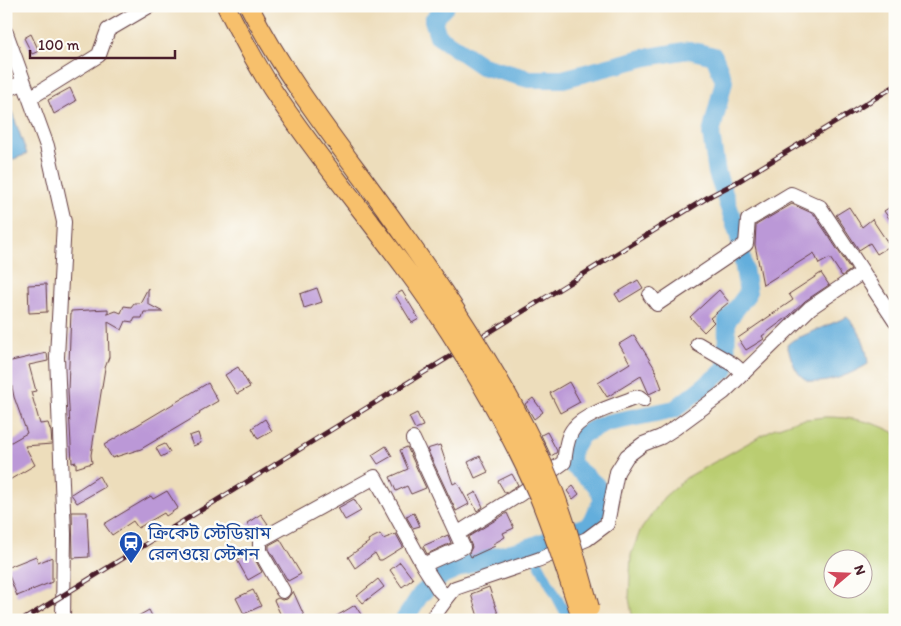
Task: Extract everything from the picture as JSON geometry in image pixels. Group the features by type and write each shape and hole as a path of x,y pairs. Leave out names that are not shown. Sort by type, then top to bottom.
{"main road":[{"path":"226,6 275,94 449,331 495,406 538,497 582,620"},
{"path":"249,6 261,30 291,79 404,235 464,324 510,398 536,448 554,492 573,547 593,620"}],"street":[{"path":"30,98 99,55 108,30 150,6"},
{"path":"6,33 47,146 64,222 57,357 64,534 64,620"},
{"path":"6,90 24,82"},
{"path":"650,295 658,304 746,244 748,220 791,194 820,207 895,321"},
{"path":"431,620 443,594 587,539 606,524 617,472 627,456 643,444 661,437 724,392 810,308 863,272"},
{"path":"698,344 744,373"},
{"path":"457,534 520,494 564,462 568,441 573,429 581,422 618,404 639,397 642,400"},
{"path":"413,439 463,547 426,569"},
{"path":"283,591 260,551 260,540 375,476 426,569 443,594"}],"green space":[{"path":"825,417 853,419 879,425 895,433 895,620 633,620 629,598 631,555 640,531 664,497 686,478 773,429 798,420"}],"water":[{"path":"12,112 27,154 6,162 6,114"},
{"path":"847,317 856,327 862,338 868,364 846,375 828,381 811,382 805,379 796,368 787,345 793,340"}],"building":[{"path":"31,34 39,51 32,54 24,38"},
{"path":"70,88 76,101 54,114 48,100"},
{"path":"792,204 814,214 851,270 842,276 830,258 819,264 814,253 763,285 755,245 756,225"},
{"path":"895,204 895,227 884,211"},
{"path":"849,207 862,227 872,219 890,246 877,254 870,243 859,250 836,215"},
{"path":"821,273 829,285 805,301 789,316 762,336 764,339 746,350 738,338 793,300 789,294"},
{"path":"638,280 643,288 620,302 615,294"},
{"path":"46,284 47,312 29,313 28,285"},
{"path":"148,288 148,304 163,312 144,312 142,318 135,318 133,322 126,321 122,330 108,322 109,357 105,368 91,455 92,463 76,468 76,462 72,463 68,390 71,311 108,309 108,314 116,311 121,313 124,306 131,307 134,303 140,303"},
{"path":"317,288 322,302 304,308 300,294"},
{"path":"719,290 729,302 710,318 714,322 704,332 690,317"},
{"path":"402,291 419,319 412,323 395,295"},
{"path":"634,335 654,367 662,388 649,394 641,376 607,397 598,383 630,363 619,344"},
{"path":"47,353 48,361 29,365 36,391 31,392 40,424 48,423 52,444 25,446 35,465 6,482 6,445 27,433 14,397 7,362"},
{"path":"238,367 250,387 237,394 225,375"},
{"path":"569,382 580,402 560,413 550,393"},
{"path":"208,383 218,401 199,412 200,414 141,449 112,458 104,445"},
{"path":"533,398 543,412 534,419 525,404"},
{"path":"417,413 423,426 415,429 409,417"},
{"path":"265,419 272,431 258,439 252,428"},
{"path":"547,432 557,451 551,456 541,435"},
{"path":"198,433 201,443 193,446 189,436"},
{"path":"165,444 170,452 161,457 156,448"},
{"path":"440,445 453,484 457,482 469,504 456,511 427,449"},
{"path":"386,446 392,456 378,464 372,455"},
{"path":"407,447 426,488 411,494 407,486 396,491 390,477 408,469 400,450"},
{"path":"480,456 488,472 475,478 468,462"},
{"path":"512,474 518,485 505,493 498,481"},
{"path":"99,476 105,487 77,503 71,494"},
{"path":"573,486 579,494 573,499 567,491"},
{"path":"167,491 178,508 166,516 164,513 138,528 133,521 112,535 104,524 151,496 153,499"},
{"path":"476,492 483,507 477,511 469,496"},
{"path":"354,499 361,511 345,520 338,508"},
{"path":"72,512 87,512 89,557 73,558"},
{"path":"414,513 420,526 413,528 406,516"},
{"path":"507,513 514,528 503,533 505,537 493,544 495,546 471,557 469,553 472,547 468,537"},
{"path":"261,514 268,524 253,533 247,523"},
{"path":"380,534 383,539 396,534 403,547 382,560 379,560 375,553 355,568 348,557 369,542 368,540"},
{"path":"448,535 451,543 427,554 423,546"},
{"path":"280,539 301,574 288,581 269,549 269,545"},
{"path":"251,552 262,572 248,580 237,560"},
{"path":"36,556 38,563 52,557 52,582 17,596 6,568"},
{"path":"400,562 413,579 402,587 390,570"},
{"path":"378,579 384,587 363,603 357,596"},
{"path":"489,587 500,620 479,620 471,594"},
{"path":"253,590 261,606 244,614 236,598"},
{"path":"293,591 306,620 283,620 274,600 278,598 282,600 287,599"},
{"path":"355,605 362,616 356,620 330,620"},
{"path":"149,610 154,620 131,620"}],"waterway":[{"path":"404,620 421,594 443,575 471,563 530,547 589,525 603,500 596,485 571,464 572,449 583,434 607,423 675,409 726,369 727,321 748,293 739,237 717,173 711,134 724,81 714,56 689,50 643,58 563,79 529,79 482,66 438,36 433,20 446,6"},
{"path":"530,547 569,620"}],"railway":[{"path":"23,620 710,196 737,182 895,86"}],"place":[{"name":"ক্রিকেট স্টেডিয়াম রেলওয়ে স্টেশন","path":"131,564"}]}
